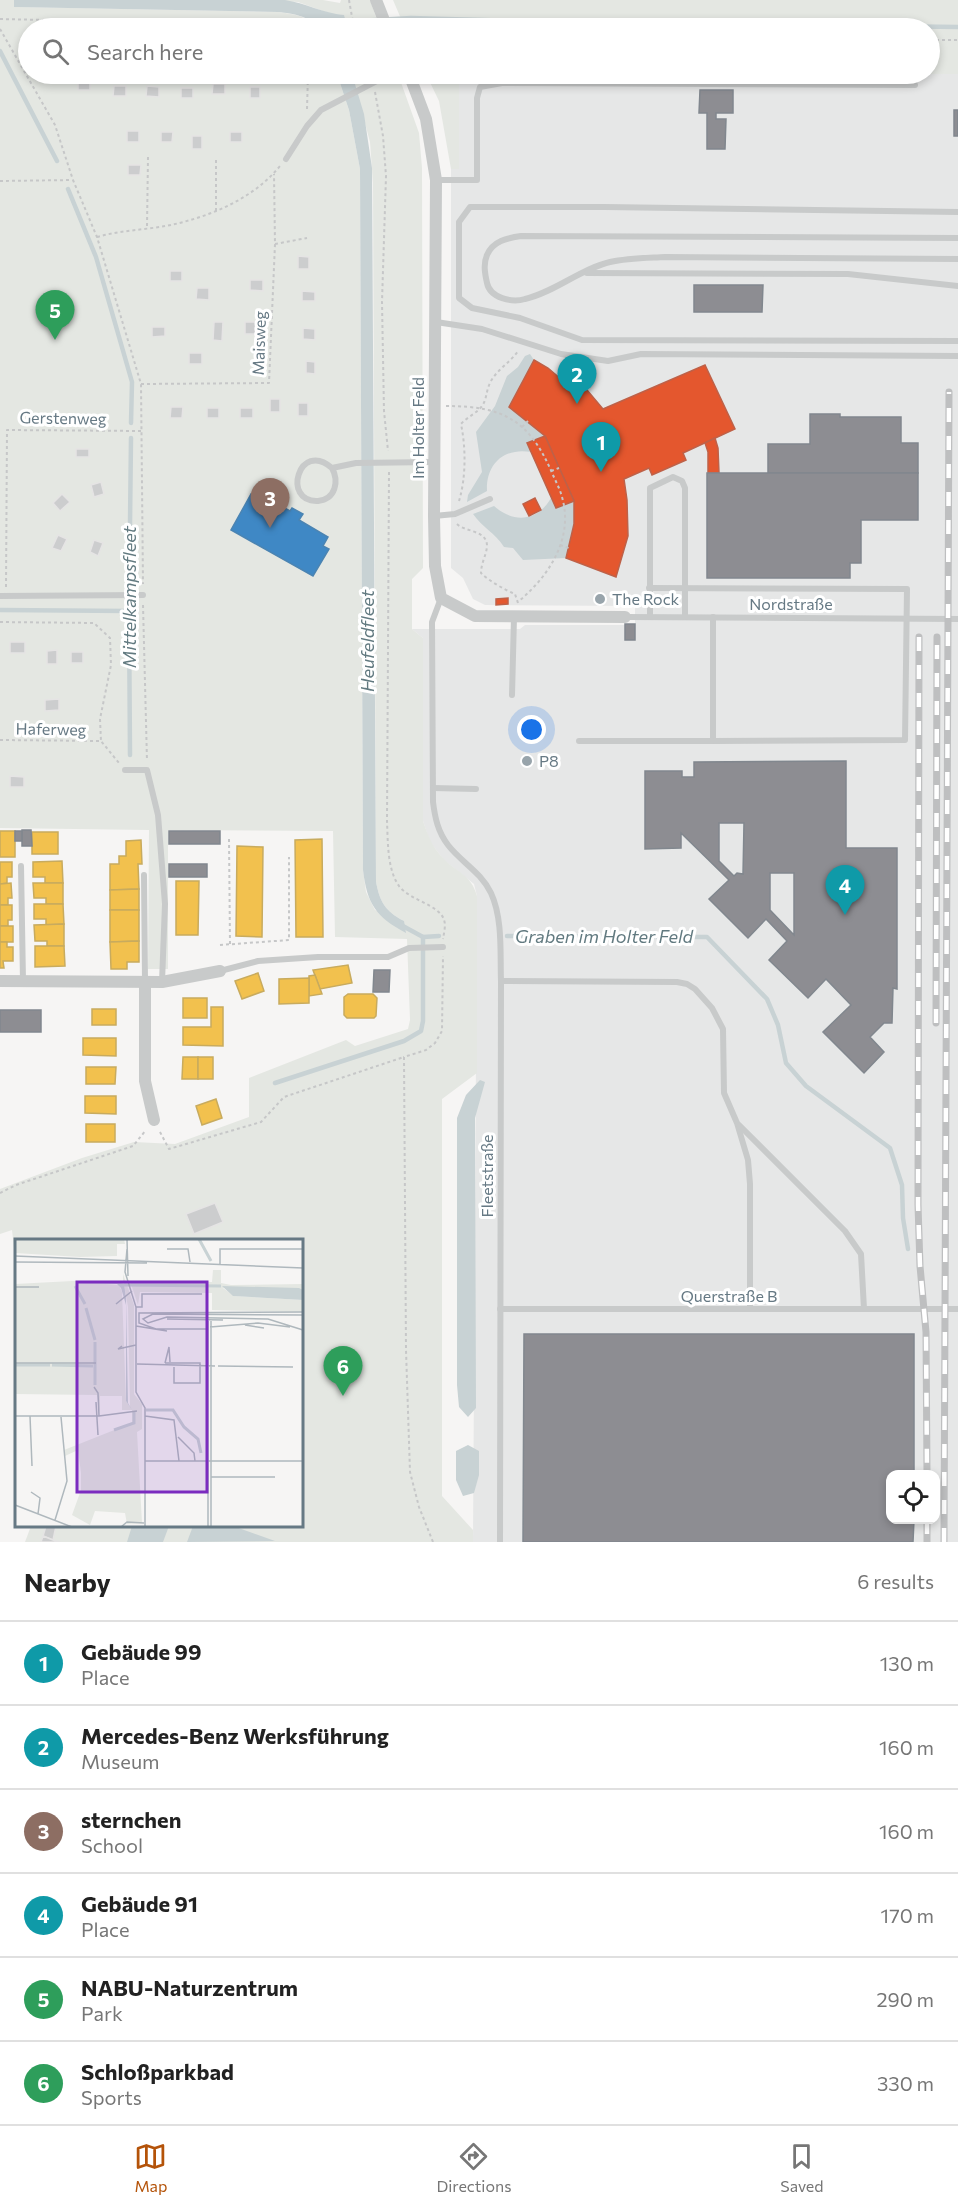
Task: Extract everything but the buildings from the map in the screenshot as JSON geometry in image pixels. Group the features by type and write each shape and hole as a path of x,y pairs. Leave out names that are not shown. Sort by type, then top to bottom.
{"street":[{"name":"Im Holter Feld","path":"413,84 426,119 436,180 434,516 435,566 441,598"},
{"path":"441,598 475,616 625,617"},
{"path":"0,981 162,982 220,971"},
{"path":"146,981 145,1081 154,1120"}],"lane":[{"path":"286,159 307,126 321,110 369,84"},
{"path":"436,180 477,180 477,99 480,87 496,84"},
{"path":"708,84 915,85"},
{"path":"958,212 549,206 470,207 459,222 458,284 459,298 472,308 520,318 582,340 958,341"},
{"path":"958,238 521,236 507,238 493,245 484,269 488,287 494,294 503,299 523,300 609,262 633,258 665,256 958,259"},
{"path":"581,273 848,274 958,286"},
{"path":"435,321 482,329 561,354 608,361 641,354 958,356"},
{"path":"332,468 337,480 333,493 328,497 315,501 299,491 297,478 303,466 315,461 321,461 332,468 356,463 434,462"},
{"path":"650,617 650,488 673,477 682,481 685,488 685,617"},
{"path":"434,516 455,514 490,499"},
{"path":"579,741 905,740 907,589 649,588"},
{"path":"3,596 139,595"},
{"path":"441,598 432,622 433,788 476,789"},
{"path":"512,695 514,617"},
{"name":"Nordstraße","path":"625,617 958,619"},
{"path":"713,617 713,741"},
{"path":"125,770 147,770 158,815 164,893 162,982"},
{"name":"Fleetstraße","path":"433,788 433,802 439,830 448,846 479,874 492,894 498,921 501,981 500,1542"},
{"path":"21,866 23,981"},
{"path":"144,875 146,981"},
{"path":"220,971 258,961 318,957 388,957 409,948 442,947"},
{"path":"501,981 666,981 687,984 712,1008 723,1029 724,1093 737,1123 748,1160 750,1309"},
{"path":"737,1123 845,1231 861,1254 864,1309"},
{"name":"Querstraße B","path":"500,1309 958,1309"}],"path":[{"path":"349,0 352,18"},
{"path":"0,19 18,20"},
{"path":"0,29 18,60"},
{"path":"940,40 958,40"},
{"path":"32,84 55,125 73,180 97,237 141,384 139,595 147,770"},
{"path":"307,126 308,84"},
{"path":"0,1193 16,1185 133,1146 154,1120 170,1149 261,1122 284,1097 426,1050 435,1043 442,1031 444,920 439,911 412,898 400,887 393,873 389,850 387,572 389,463 384,411 382,302 386,176 383,136 373,84"},
{"path":"147,227 148,157"},
{"path":"97,237 117,231 170,225 216,212 247,196 274,174 286,159"},
{"path":"216,160 216,212"},
{"name":"Maisweg","path":"141,384 269,383 275,244 274,174"},
{"path":"0,181 73,180"},
{"path":"275,244 307,238"},
{"path":"519,601 515,594 487,579 481,573 481,564 487,547 486,539 477,532 463,530 457,525 455,514 464,483 464,437 461,424 467,416 481,408 493,378 515,355 524,341"},
{"path":"434,406 481,408 507,417 522,427 543,452 562,497 564,522 560,545 548,573 519,601 514,617"},
{"path":"522,427 528,420"},
{"name":"Gerstenweg","path":"3,596 7,430 141,431"},
{"path":"551,471 560,468"},
{"path":"560,545 569,548"},
{"path":"0,622 94,623 110,638 111,665 100,718 101,741"},
{"name":"Haferweg","path":"0,740 101,741 125,770"},
{"path":"229,839 230,944"},
{"path":"220,945 289,940 289,857"},
{"path":"404,1057 406,1350 410,1472 422,1516 433,1542"}],"shaded area":[{"path":"0,0 14,0 15,7 278,12 300,16 304,18 18,18 18,84 340,84 349,110 360,169 363,870 366,892 375,910 404,921 392,914 384,905 376,882 373,183 370,142 355,84 402,84 419,133 422,168 423,568 412,579 412,629 423,638 423,821 436,850 467,878 477,896 477,1073 442,1099 442,1496 473,1530 473,1542 25,1542 31,1527 303,1527 303,1239 15,1239 15,1257 12,1230 0,1234 0,1189 82,1158 134,1142 175,1144 249,1117 249,1078 346,1040 355,1046 408,1029 410,1020 407,939 335,937 333,831 168,830 168,969 148,969 149,830 0,828"},
{"path":"252,0 323,0 340,3 341,0 370,0 376,18 342,18 344,15 331,14 298,2"},
{"path":"393,0 958,0 958,74 940,74 940,18 401,18"},
{"path":"940,74 958,74 958,1542 473,1542 477,896 474,884 444,860 430,842 423,821 423,638 412,629 520,629 525,625 635,625 635,606 485,605 473,599 463,578 451,568 451,169 459,169 459,84 940,84"},
{"path":"431,84 459,84 459,169 451,169 439,101"}],"water":[{"path":"14,0 285,0 344,15 345,18 305,18 278,12 14,7"},
{"path":"340,84 355,84 364,114 372,168 376,882 384,905 392,914 404,921 406,933 380,915 370,901 363,870 360,169 349,110"},
{"path":"530,354 534,360 509,407 545,436 543,452 518,451 502,457 490,472 487,491 467,502 468,495 482,472 476,432 495,406 507,376 518,367 525,356"},
{"path":"562,497 574,501 574,524 566,558 523,560 513,548 504,547 473,514 494,506 510,516 525,517 533,515 546,506 551,498"},
{"path":"480,1080 485,1082 475,1118 476,1408 468,1417 459,1407 457,1385 457,1118 466,1095"},
{"path":"468,1445 479,1451 479,1475 474,1493 463,1496 456,1480 456,1451"},
{"path":"132,1527 169,1527 163,1542 127,1542"},
{"path":"193,1527 236,1527 275,1541 187,1542"}],"waterway":[{"name":"Heufeldfleet","path":"940,27 958,27"},
{"name":"Mittelkampsfleet","path":"0,51 57,161"},
{"name":"Mittelkampsfleet","path":"68,189 96,257 132,382 131,423"},
{"name":"Mittelkampsfleet","path":"130,755 131,438"},
{"path":"0,610 129,611"},
{"name":"Heufeldfleet","path":"401,925 423,937 439,936"},
{"name":"Graben im Holter Feld","path":"507,936 707,937 767,999 778,1025 786,1063 806,1086 890,1148 902,1185 903,1218 908,1249"},
{"name":"Heufeldfleet","path":"275,1083 404,1041 421,1031 423,937"}],"railway":[{"path":"944,1542 949,392"},
{"path":"919,637 918,1205 920,1266 926,1332 927,1470"},
{"path":"936,1023 937,637"},
{"path":"927,1524 927,1542"}],"place":[{"name":"NABU-Naturzentrum","path":"55,340"},
{"name":"Mercedes-Benz Werksführung","path":"577,404"},
{"name":"Gebäude 99","path":"601,472"},
{"name":"sternchen","path":"270,528"},
{"name":"The Rock","path":"600,599"},
{"name":"P8","path":"527,761"},
{"name":"Gebäude 91","path":"845,915"},
{"name":"Schloßparkbad","path":"343,1396"}]}
